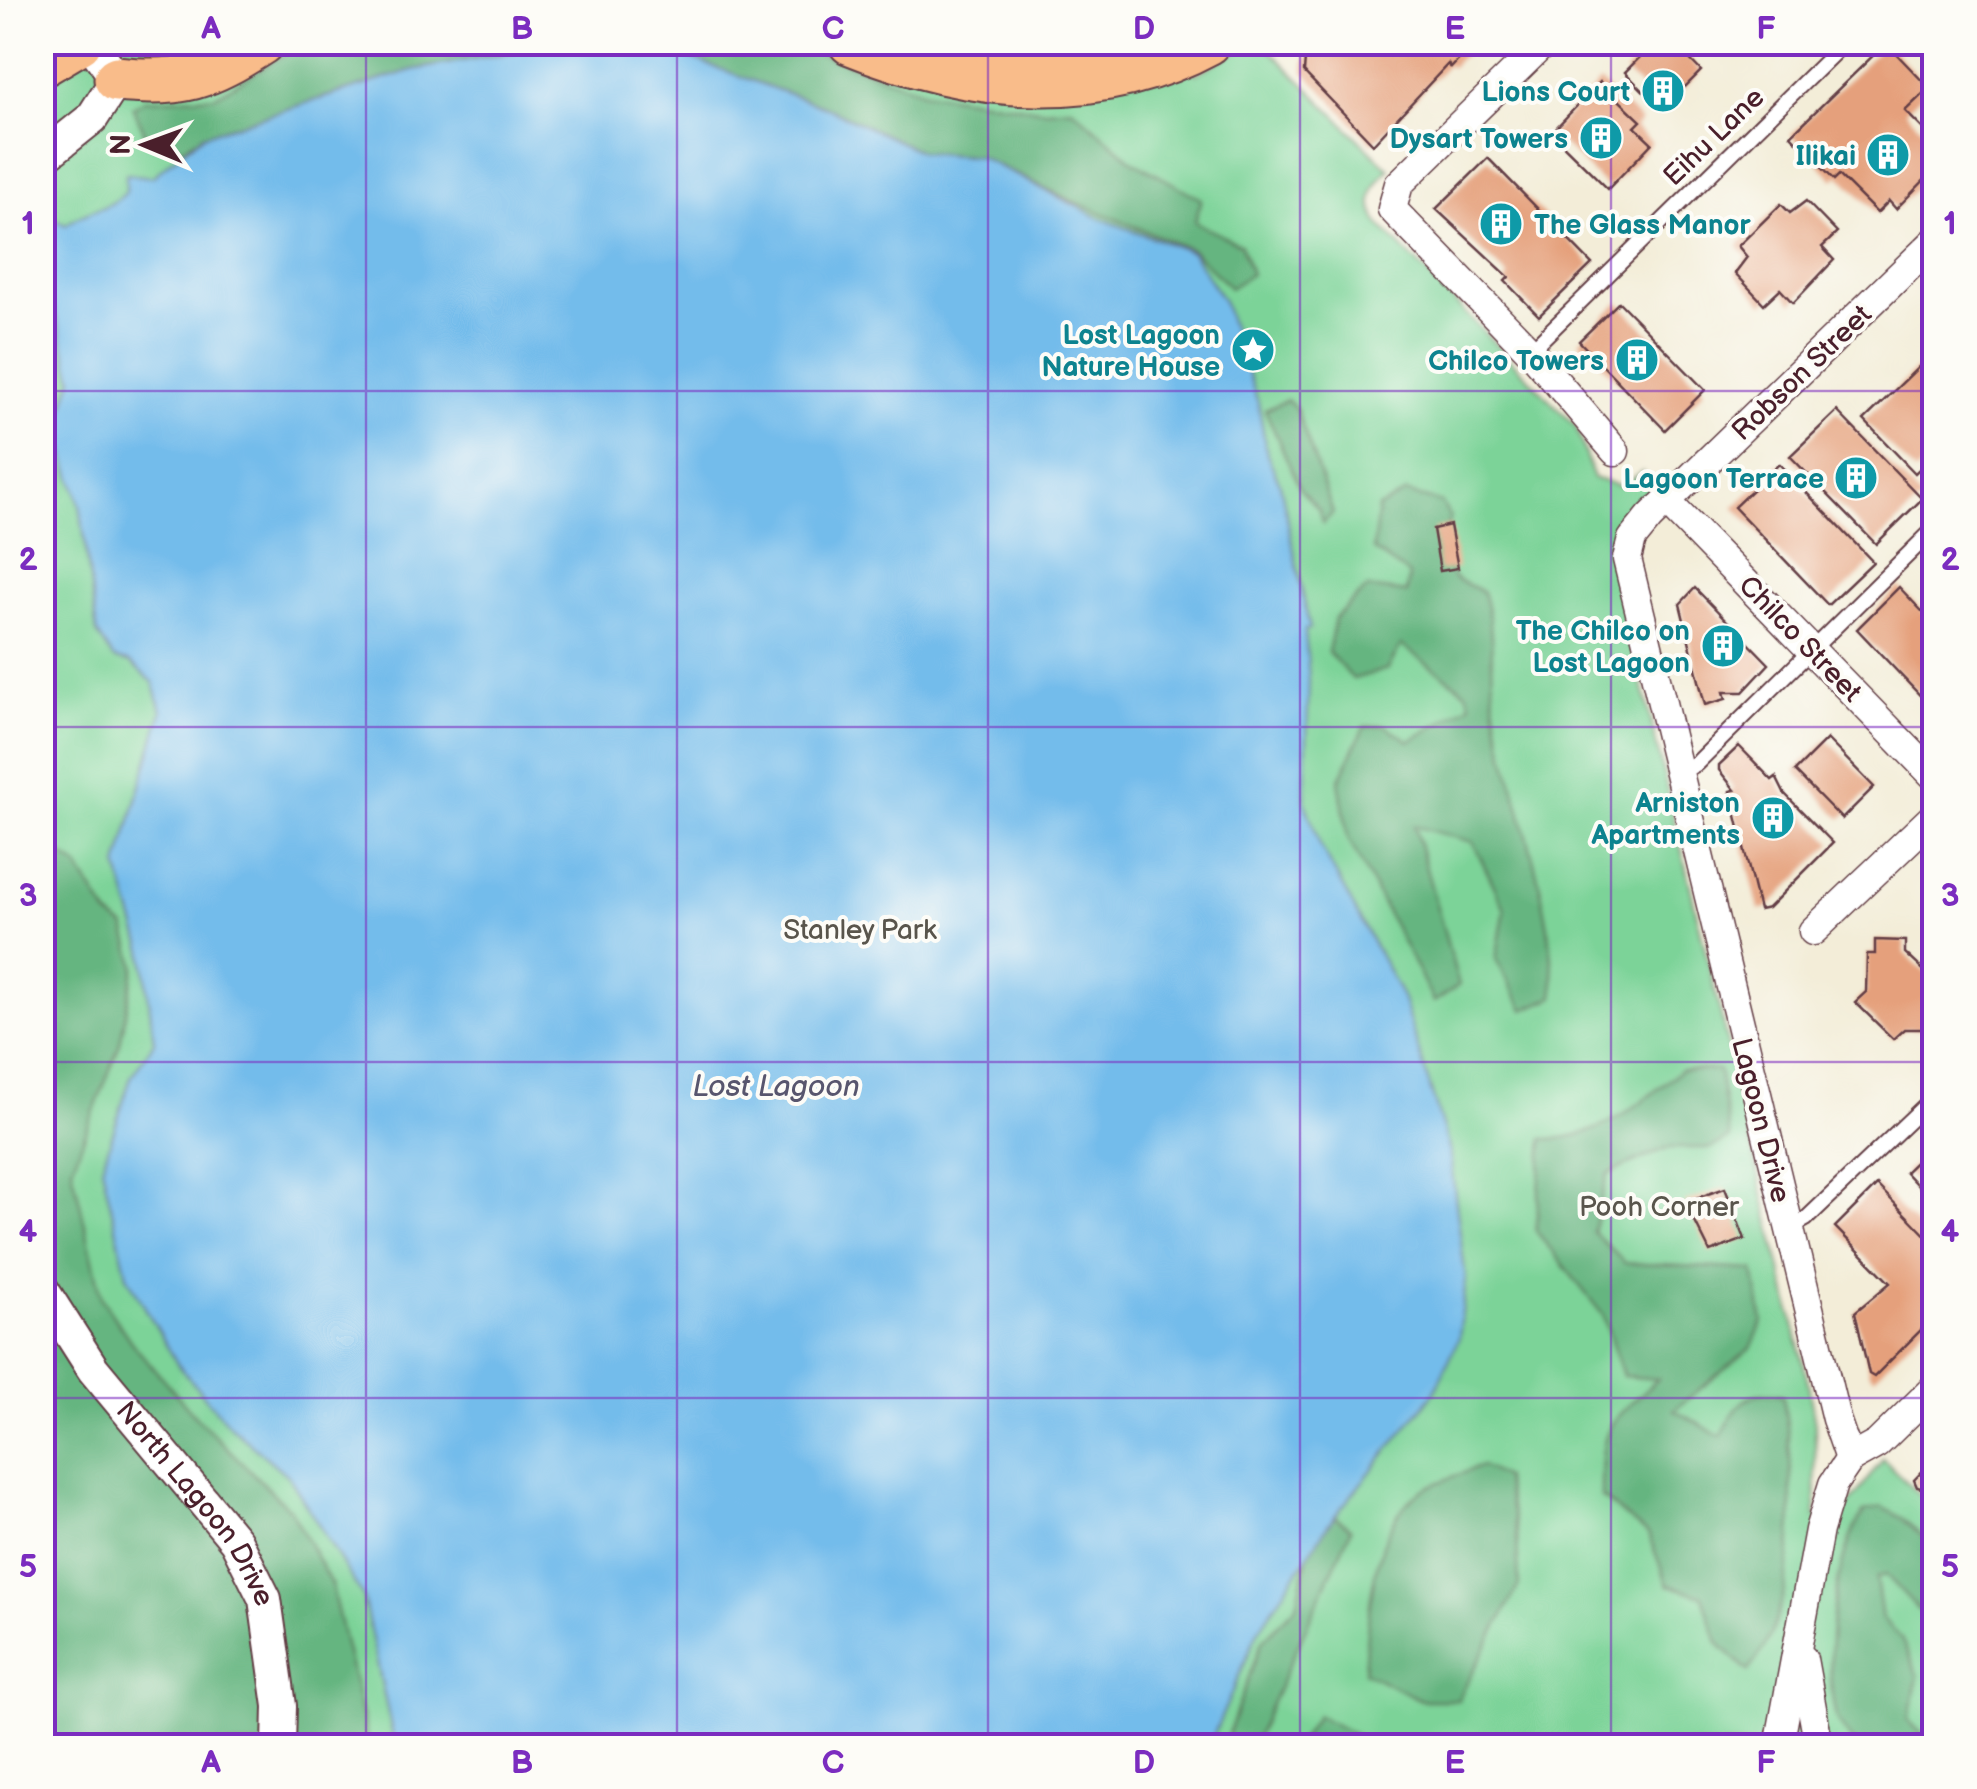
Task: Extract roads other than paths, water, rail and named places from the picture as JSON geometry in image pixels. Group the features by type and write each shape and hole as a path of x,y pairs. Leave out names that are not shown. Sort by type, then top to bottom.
{"highway":[{"path":"42,64 79,42"},
{"path":"117,79 185,81 206,75 262,42"},
{"path":"851,42 940,74 1022,84 1104,78 1195,49"},
{"path":"992,43 1076,42"}],"street":[{"path":"42,158 92,118 117,79 90,42"},
{"path":"1545,42 1399,184 1392,204 1398,219 1530,351 1615,451"},
{"name":"Robson Street","path":"1666,501 1934,242"},
{"name":"Chilco Street","path":"1666,501 1934,776"},
{"name":"Lagoon Drive","path":"1666,501 1632,539 1627,559 1789,1228 1850,1459"},
{"path":"1813,931 1934,816"},
{"name":"North Lagoon Drive","path":"42,1289 93,1370 236,1541 265,1599 280,1706 279,1746"},
{"path":"1779,1746 1819,1530 1833,1484 1850,1459 1877,1444 1934,1388"},
{"path":"1800,1642 1816,1736 1823,1746"}],"lane":[{"name":"Eihu Lane","path":"1530,351 1845,42"},
{"path":"1679,773 1696,764 1934,529"},
{"path":"1789,1228 1806,1219 1934,1097"}],"water":[{"name":"Lost Lagoon","path":"645,42 823,106 921,152 980,157 1102,219 1192,252 1223,301 1258,402 1267,454 1280,484 1310,629 1305,630 1309,680 1305,802 1320,845 1402,997 1449,1148 1466,1280 1459,1338 1434,1393 1330,1522 1258,1631 1209,1746 395,1746 363,1597 289,1477 230,1426 178,1365 127,1276 102,1167 131,1077 154,1042 143,951 118,866 162,711 153,682 129,662 114,659 97,633 80,505 57,429 73,378 43,270 43,226 53,219 66,225 113,202 126,192 126,174 152,177 203,135 413,70 562,43"}],"place":[{"name":"Lions Court","path":"1663,91"},
{"name":"Dysart Towers","path":"1601,138"},
{"name":"Ilikai","path":"1888,155"},
{"name":"The Glass Manor","path":"1501,224"},
{"name":"Lost Lagoon Nature House","path":"1253,350"},
{"name":"Chilco Towers","path":"1637,360"},
{"name":"Lagoon Terrace","path":"1856,478"},
{"name":"The Chilco on Lost Lagoon","path":"1723,646"},
{"name":"Arniston Apartments","path":"1773,818"}],"park label":[{"name":"Stanley Park","path":"860,929"},
{"name":"Pooh Corner","path":"1659,1206"}]}
